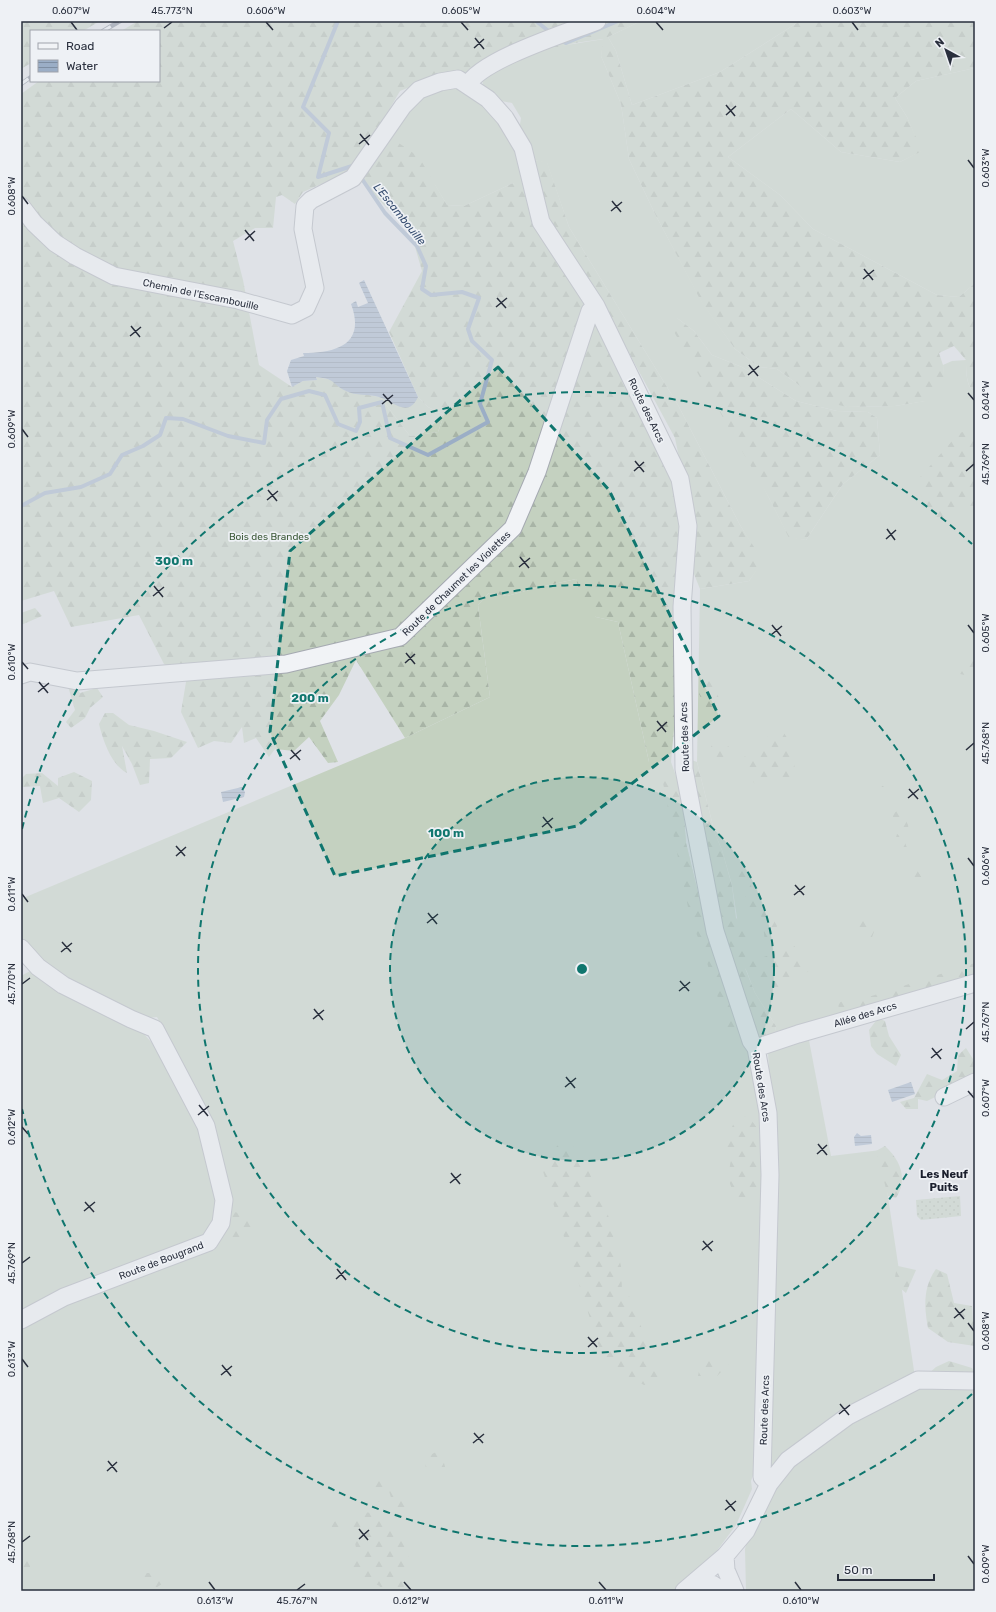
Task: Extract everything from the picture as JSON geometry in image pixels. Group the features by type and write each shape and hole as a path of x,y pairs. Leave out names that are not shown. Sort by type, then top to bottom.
{"street":[{"path":"468,85 471,80 492,63 597,21"},
{"name":"Chemin de l'Escambouille","path":"21,206 34,223 55,243 75,256 114,276 238,300 292,315 306,308 315,288 303,229 305,206 311,200 357,173 404,106 419,90 440,82 458,79 468,85"},
{"name":"Route des Arcs","path":"468,85 488,99 505,118 523,148 541,222 596,306 680,479 688,526 682,607 684,769 715,932 751,1041 756,1048 768,1113 770,1176 762,1477 769,1484"},
{"name":"Route de Chaumet les Violettes","path":"21,675 30,672 77,681 286,664 400,637 513,528 537,472 590,311 596,306"},
{"name":"Route de Bougrand","path":"21,948 38,967 63,985 131,1019 155,1029 206,1126 224,1200 221,1223 209,1242 64,1296 21,1320"},
{"name":"Allée des Arcs","path":"756,1048 975,982"},
{"path":"944,1097 975,1082"},
{"path":"690,1586 724,1556 746,1531 769,1484 788,1460 848,1416 918,1380 975,1381"},
{"path":"724,1556 726,1570 735,1591"},
{"path":"690,1586 712,1584 723,1591"}],"highlighted area":[{"path":"498,367 609,490 719,716 577,826 335,876 270,732 290,551"}],"green space":[{"path":"21,21 100,21 85,30 30,30 30,64 21,69"},
{"name":"Bois des Brandes","path":"138,21 641,21 608,37 616,51 632,105 720,72 800,21 975,21 975,68 916,81 895,98 907,117 922,151 900,162 841,152 791,109 728,157 780,195 813,229 937,295 959,297 974,284 975,228 975,393 968,383 966,360 954,346 939,353 943,365 945,384 926,401 895,406 847,407 802,396 800,386 777,369 759,367 735,349 702,303 655,214 629,159 621,104 601,56 603,39 575,43 535,53 467,75 437,76 400,91 382,122 390,137 419,157 447,205 464,206 513,183 527,195 688,501 675,438 629,353 550,221 534,160 547,162 569,227 678,405 740,525 763,561 749,581 700,589 684,549 677,697 671,762 649,762 618,622 596,617 583,604 576,579 507,596 489,593 478,605 490,697 405,738 356,660 339,695 320,721 338,762 328,763 309,737 294,751 275,749 269,757 256,738 244,743 242,727 231,743 214,741 198,748 181,712 187,676 164,664 139,615 71,627 54,591 21,601 21,94 38,82 160,82 160,30 123,30","holes":["346,173 359,179 411,233 422,271 389,332 418,397 428,407 444,415 438,432 410,436 380,397 346,391 333,380 316,377 317,380 303,381 292,387 259,365 243,280 233,241 255,228 273,228 276,197 282,195 295,204 303,192"]},
{"path":"641,21 800,21 720,72 632,105 616,51 608,37"},
{"path":"604,39 601,56 621,104 629,159 655,214 702,302 735,349 759,367 777,369 800,386 847,407 895,406 925,401 944,384 943,365 952,361 966,360 968,383 975,393 975,976 774,1036 776,1026 755,993 744,964 732,885 722,850 715,834 697,762 700,589 749,581 762,561 740,525 678,405 569,227 547,163 534,160 519,131 521,118 512,103 494,99 484,89 482,76 529,51","holes":["677,318 694,331 712,355 742,367 796,401 837,411 868,412 877,418 880,455 843,484 806,540 789,537"]},
{"path":"975,68 974,284 959,297 937,295 813,229 780,195 728,157 791,109 841,152 900,162 921,151 907,117 895,98 916,81"},
{"path":"450,86 470,95 485,106 498,119 515,150 532,206 513,183 464,206 447,205 435,185 390,137 409,106 433,88"},
{"path":"677,318 694,331 712,355 742,367 796,401 837,411 868,412 877,418 880,455 843,484 806,540 789,538 769,498 673,330"},
{"path":"380,397 418,397 428,407 444,415 438,432 410,436"},
{"path":"975,429 975,506 960,505 943,519 933,519 915,483 959,433"},
{"path":"576,579 596,617 618,622 649,762 671,762 682,793 686,843 710,943 750,1046 774,1166 768,1052 808,1035 831,1156 881,1150 916,1384 975,1385 975,1591 746,1591 745,1549 767,1466 755,1469 751,1481 752,1489 736,1525 713,1556 673,1591 21,1591 21,1327 55,1307 212,1249 231,1204 165,1032 157,1017 138,1019 63,981 21,943 21,899 405,738 490,697 478,605 489,593 507,596"},
{"path":"35,608 42,616 21,625 21,613"},
{"path":"975,651 975,668 970,676 960,674 958,667"},
{"path":"708,673 712,677 719,699 710,715 699,694 703,678"},
{"path":"67,683 73,683 80,693 97,688 103,697 90,708 85,718 71,728 66,722 75,710"},
{"path":"105,713 113,713 129,725 154,731 187,742 171,758 150,759 149,783 140,785 132,764 122,746 127,773 116,764 108,752 99,724"},
{"path":"782,730 793,747 795,774 789,781 775,780 763,786 754,783 749,771 740,762 746,755 752,759 756,748 762,740"},
{"path":"715,739 723,741 730,748 731,757 726,761 716,758 709,751"},
{"path":"689,759 697,762 715,834 722,850 732,886 736,918 741,922 746,933 747,945 744,964 775,953 793,944 810,970 798,980 780,989 766,990 758,988 745,968 755,993 776,1026 774,1036 764,1040 756,1037 715,931"},
{"path":"74,772 92,781 91,800 79,812 59,798 43,803 40,786 21,787 21,779 26,774 42,773 58,786 58,778"},
{"path":"662,778 677,778 682,793 686,843 710,943 744,1034 736,1035 728,1030 704,953 690,917"},
{"path":"876,782 891,791 889,800 883,799 874,787"},
{"path":"900,808 908,825 910,838 902,832 892,815"},
{"path":"897,834 903,837 911,859 907,859 894,845"},
{"path":"735,868 742,868 750,876 752,892 766,906 777,926 770,945 765,942 762,917 748,908 744,891"},
{"path":"901,868 917,870 922,878 917,881 903,874"},
{"path":"876,918 875,929 871,940 862,939 854,928 865,919"},
{"path":"975,963 975,976 861,1010 859,1000"},
{"path":"32,970 144,1034 163,1055 192,1106 220,1200 214,1221 205,1233 188,1246 21,1318 21,976"},
{"path":"848,999 855,1012 840,1016 838,1003"},
{"path":"878,1018 885,1021 889,1036 901,1055 896,1066 877,1054 871,1046 869,1030"},
{"path":"966,1048 973,1059 975,1087 960,1085 927,1101 918,1099 918,1109 906,1109 900,1102 914,1098 927,1074 942,1080 957,1071 958,1055"},
{"path":"748,1116 765,1138 768,1182 743,1203 734,1195 728,1178 731,1159 725,1141 736,1119"},
{"path":"558,1145 572,1145 587,1163 594,1187 607,1211 621,1266 622,1290 634,1301 647,1348 644,1363 658,1374 660,1384 644,1385 618,1371 601,1353 541,1165"},
{"path":"885,1146 899,1164 901,1170 902,1184 896,1198 888,1196 876,1151"},
{"path":"960,1196 961,1216 921,1220 917,1216 916,1200"},
{"path":"229,1211 244,1214 254,1228 252,1238 243,1242 223,1235"},
{"path":"898,1266 916,1270 906,1293 899,1287 895,1278"},
{"path":"936,1269 947,1274 954,1303 972,1306 973,1322 975,1321 975,1346 948,1342 928,1328 925,1305 926,1297 929,1283"},
{"path":"726,1359 729,1364 717,1376 698,1376 701,1361"},
{"path":"949,1361 972,1368 975,1374 916,1385 936,1367"},
{"path":"438,1451 444,1463 447,1474 426,1468 424,1458"},
{"path":"379,1471 389,1480 384,1500 378,1502 373,1496 369,1479"},
{"path":"397,1489 405,1501 407,1513 399,1510 393,1503 389,1491"},
{"path":"358,1511 378,1514 398,1533 409,1555 403,1591 377,1591 380,1586 360,1578 352,1565 357,1552 351,1525"},
{"path":"338,1517 346,1522 346,1530 338,1534 331,1526"},
{"path":"21,1555 30,1562 30,1569 24,1571 21,1569"},
{"path":"144,1573 153,1573 160,1577 162,1584 151,1591 147,1590 142,1581"}],"water":[{"path":"364,280 418,397 410,407 400,407 379,397 350,393 331,380 323,378 316,377 317,380 303,381 292,387 287,371 291,360 304,356 303,353 315,353 337,348 345,344 351,337 355,329 355,318 351,304 356,301 358,307 368,303 359,283"},
{"path":"242,787 245,792 244,797 223,802 221,792"},
{"path":"911,1082 915,1094 892,1102 888,1090"},
{"path":"857,1133 861,1136 871,1135 872,1144 855,1146 854,1137"}],"waterway":[{"name":"L'Escambouille","path":"338,21 303,107 329,133 318,177 352,166 355,169"},
{"name":"L'Escambouille","path":"536,21 551,33"},
{"name":"L'Escambouille","path":"560,39 566,43 618,21"},
{"name":"L'Escambouille","path":"21,506 45,493 81,487 110,474 122,455 143,446 160,435 166,418 183,419 228,436 264,443 267,420 281,399 309,391 325,395 338,424 356,431 360,422 359,408 382,402 390,438 428,455 488,422 480,404 492,360 472,341 468,329 479,298 462,292 431,295 422,289 426,266 417,246 385,213 360,176"}],"railway":[{"path":"105,30 120,21"},
{"path":"21,84 30,78"}],"district":[{"name":"Les Neuf Puits","path":"944,1180"}]}
